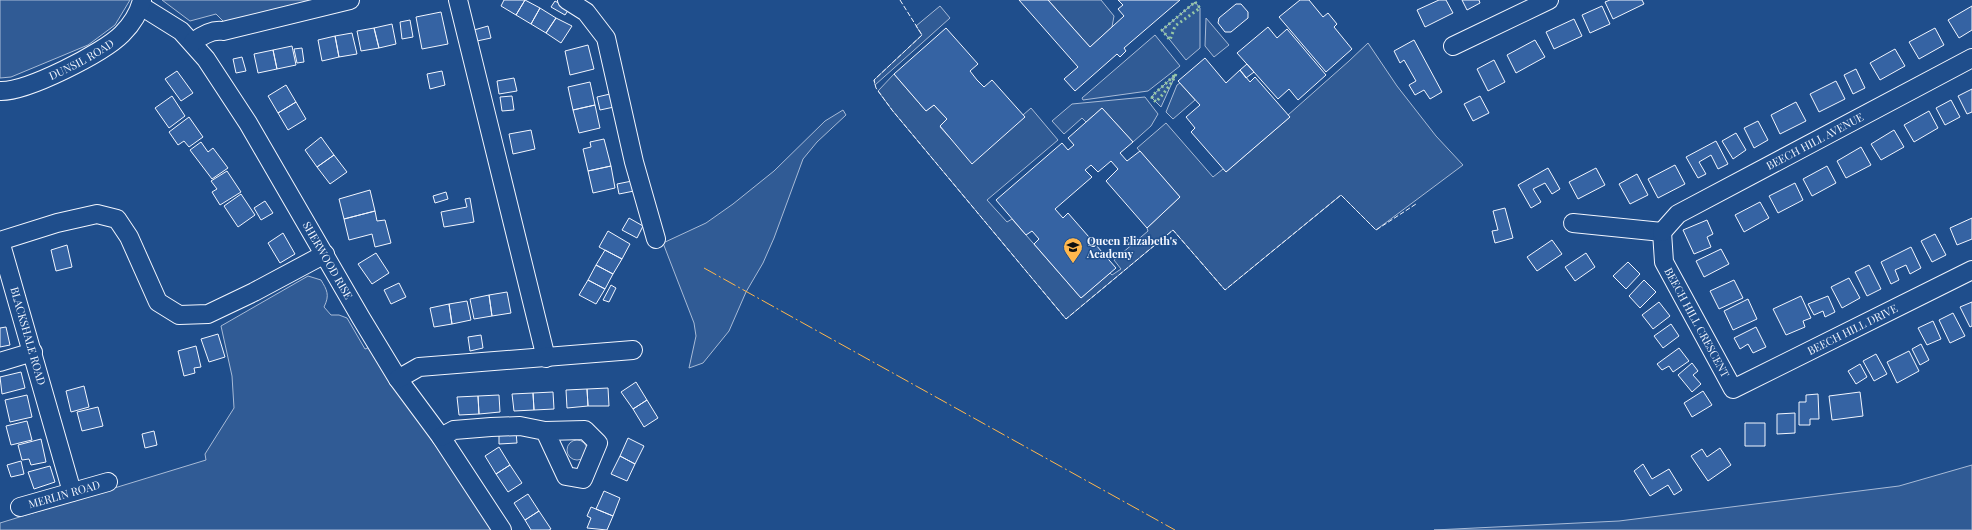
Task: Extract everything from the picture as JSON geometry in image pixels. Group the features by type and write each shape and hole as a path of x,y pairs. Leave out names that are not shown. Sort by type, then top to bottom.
{"street":[{"path":"193,42 203,35 219,30 223,31 350,0"},
{"path":"458,0 546,358"},
{"path":"568,0 586,12 606,38 634,162 656,239"},
{"path":"1453,46 1549,0"},
{"name":"SHERWOOD RISE","path":"141,3 170,23 193,42 206,59 248,123 398,379 441,436 502,530"},
{"name":"DUNSIL ROAD","path":"0,91 28,85 73,65 108,46 122,34 132,22 141,3"},
{"name":"BEECH HILL AVENUE","path":"1662,232 1678,214 1972,58"},
{"name":"BLACKSHALE ROAD","path":"72,492 0,241 56,223 97,214 117,219 129,237 158,302 179,315 208,314 254,292 325,254"},
{"path":"1573,223 1662,232"},
{"name":"BEECH HILL CRESCENT","path":"1662,232 1664,262 1733,389"},
{"name":"BEECH HILL DRIVE","path":"1733,389 1972,270"},
{"path":"398,379 419,367 633,350"},
{"path":"0,362 33,352"},
{"path":"441,436 454,430 491,427 520,426 544,431"},
{"name":"MERLIN ROAD","path":"20,507 108,482"}],"shaded area":[{"path":"0,0 130,0 115,25 88,45 11,77 0,78"},
{"path":"162,0 324,0 224,22 216,14 190,21"},
{"path":"1101,0 1114,16 1112,27 1090,47 1049,1"},
{"path":"1195,2 1200,8 1200,48 1186,60 1162,30"},
{"path":"940,6 950,18 875,85 874,80 922,35 916,26"},
{"path":"1206,18 1229,45 1214,57 1205,46"},
{"path":"1155,35 1180,66 1148,91 1083,100 1082,98"},
{"path":"1368,43 1397,86 1436,136 1463,165 1376,230 1341,195 1225,290 1173,230 1066,319 892,110 878,91 894,74 926,111 934,105 947,119 940,127 953,141 1023,115 1031,108 1058,140 987,200 1007,222 1012,219 1081,298 1110,273 1112,275 1121,269 1114,260 1148,231 1147,228 1180,197 1137,148 1166,123 1213,177 1223,169 1226,172 1290,117 1288,115"},
{"path":"1176,74 1161,107 1152,98 1153,95"},
{"path":"1180,83 1195,100 1173,119 1166,112 1177,85"},
{"path":"1145,97 1158,114 1151,126 1133,142 1102,108 1086,122 1082,118 1064,134 1052,121 1072,104"},
{"path":"843,110 846,115 817,142 803,159 774,238 763,263 746,292 729,331 703,363 689,368 696,336 694,323 663,243 706,223 733,204 774,171 825,121"},
{"path":"308,276 321,280 325,287 327,299 324,307 331,315 339,315 347,318 365,349 370,347 493,530 0,530 0,523 206,460 205,454 234,408 232,376 221,326"},
{"path":"577,440 584,443 587,450 584,457 577,460 570,457 567,450 570,443"},
{"path":"1972,465 1972,530 1434,530 1619,521 1899,486"}],"building":[{"path":"504,0 525,0 516,15 501,6"},
{"path":"525,0 540,8 531,24 516,15"},
{"path":"1019,0 1048,0 1090,47 1124,16 1118,9 1123,5 1118,0 1180,0 1124,48 1126,51 1120,57 1117,54 1075,91 1064,79 1078,67"},
{"path":"1300,0 1309,0 1323,17 1328,13 1337,24 1334,27 1352,49 1326,72 1279,17"},
{"path":"1439,0 1446,0 1453,13 1425,27 1417,10"},
{"path":"1462,0 1479,0 1480,3 1467,10"},
{"path":"1610,0 1642,0 1644,4 1613,19 1605,2"},
{"path":"555,1 569,9 565,15 551,7"},
{"path":"1236,4 1241,4 1248,12 1248,18 1231,32 1225,32 1218,23 1219,18"},
{"path":"1602,6 1610,24 1590,33 1582,15"},
{"path":"1972,6 1972,30 1959,38 1948,20"},
{"path":"540,8 556,18 546,33 531,24"},
{"path":"441,12 448,44 422,49 416,17"},
{"path":"556,18 572,26 561,43 546,33"},
{"path":"1574,19 1582,36 1554,49 1546,32"},
{"path":"410,20 413,37 402,39 400,22"},
{"path":"392,24 396,44 379,48 374,28"},
{"path":"488,26 491,38 477,41 474,30"},
{"path":"1268,27 1277,38 1287,29 1326,75 1298,100 1289,89 1278,99 1237,53"},
{"path":"374,28 379,48 361,51 357,31"},
{"path":"946,28 978,64 970,71 977,80 984,87 992,80 1025,117 972,164 940,126 947,119 934,105 926,111 894,74"},
{"path":"1935,28 1944,45 1919,59 1909,42"},
{"path":"352,33 357,54 339,57 335,36"},
{"path":"335,36 339,57 322,61 318,40"},
{"path":"1414,40 1442,92 1430,99 1424,90 1415,95 1409,85 1416,81 1404,60 1400,63 1394,51"},
{"path":"1535,40 1545,57 1516,73 1507,55"},
{"path":"588,45 594,69 570,75 565,51"},
{"path":"292,46 296,65 277,69 273,50"},
{"path":"302,48 304,62 297,63 294,49"},
{"path":"1895,49 1905,66 1880,80 1870,63"},
{"path":"273,50 277,69 258,73 254,54"},
{"path":"242,57 246,71 236,73 233,59"},
{"path":"1205,58 1226,83 1240,70 1250,82 1255,77 1290,117 1226,172 1191,132 1195,128 1186,117 1200,105 1178,81"},
{"path":"1494,60 1505,82 1488,91 1477,69"},
{"path":"1247,64 1254,72 1246,78 1240,70"},
{"path":"1856,69 1865,88 1853,94 1844,75"},
{"path":"177,71 193,93 181,101 165,79"},
{"path":"442,71 445,85 430,89 427,74"},
{"path":"514,78 517,91 499,94 497,81"},
{"path":"1836,81 1845,99 1819,112 1810,94"},
{"path":"590,82 595,105 573,110 568,87"},
{"path":"286,85 296,102 278,113 268,96"},
{"path":"1972,89 1972,112 1967,114 1958,96"},
{"path":"610,94 614,107 600,110 597,97"},
{"path":"172,96 185,116 169,128 155,108"},
{"path":"512,96 514,110 502,111 500,97"},
{"path":"1480,96 1489,113 1473,121 1464,104"},
{"path":"1951,100 1960,117 1945,125 1936,108"},
{"path":"296,102 306,119 288,130 278,113"},
{"path":"1796,102 1806,121 1780,134 1771,115"},
{"path":"595,105 600,128 579,133 573,110"},
{"path":"1102,108 1133,142 1120,153 1127,161 1140,151 1180,197 1147,228 1106,181 1118,169 1111,161 1098,172 1091,165 1085,170 1092,177 1055,209 1063,218 1068,213 1116,268 1081,298 1034,244 1039,239 1032,231 1026,235 996,200 1062,143 1068,150 1074,145 1068,138"},
{"path":"1929,111 1938,128 1914,142 1904,125"},
{"path":"189,117 203,137 189,147 184,141 178,145 169,132"},
{"path":"1758,121 1768,140 1754,148 1744,128"},
{"path":"531,130 535,149 513,154 509,134"},
{"path":"1894,130 1904,147 1881,160 1871,144"},
{"path":"1736,133 1746,150 1733,159 1722,141"},
{"path":"321,137 334,155 317,167 305,150"},
{"path":"604,139 611,166 588,171 583,149 591,147 590,142"},
{"path":"1716,141 1728,164 1718,169 1711,155 1699,162 1706,174 1698,178 1686,157"},
{"path":"201,142 208,152 213,148 228,168 212,179 190,150"},
{"path":"1861,147 1871,165 1846,178 1837,161"},
{"path":"334,155 347,172 330,184 317,167"},
{"path":"1675,165 1685,184 1658,198 1648,179"},
{"path":"611,166 615,188 593,193 588,171"},
{"path":"1827,166 1836,183 1812,196 1803,179"},
{"path":"1548,168 1560,189 1552,194 1545,183 1533,189 1541,202 1531,208 1518,185"},
{"path":"1596,168 1605,185 1578,199 1569,182"},
{"path":"227,171 241,192 220,205 212,192 217,189 211,181"},
{"path":"1637,174 1648,195 1630,204 1619,184"},
{"path":"632,181 634,191 619,194 617,184"},
{"path":"1795,183 1803,200 1778,213 1769,196"},
{"path":"370,190 375,211 344,219 339,199"},
{"path":"446,192 448,199 435,203 433,196"},
{"path":"241,194 255,215 238,227 224,206"},
{"path":"470,198 474,222 444,227 441,212 467,207 465,199"},
{"path":"265,201 273,213 261,220 254,208"},
{"path":"1760,202 1769,218 1744,232 1735,215"},
{"path":"1505,208 1513,238 1495,243 1492,231 1498,230 1493,211"},
{"path":"375,211 377,221 385,220 391,243 375,247 372,234 349,240 344,219"},
{"path":"629,218 643,226 637,238 622,230"},
{"path":"1972,218 1972,239 1957,245 1950,228"},
{"path":"1707,220 1713,234 1707,237 1711,247 1694,254 1683,230"},
{"path":"608,231 630,244 622,259 599,247"},
{"path":"283,233 295,254 280,263 268,243"},
{"path":"1935,234 1946,255 1932,262 1921,241"},
{"path":"1552,240 1562,254 1537,271 1527,257"},
{"path":"67,245 72,267 56,271 51,250"},
{"path":"1911,247 1921,268 1910,274 1906,265 1895,270 1899,280 1891,284 1881,262"},
{"path":"1721,249 1729,264 1704,277 1696,261"},
{"path":"605,250 622,259 613,274 596,265"},
{"path":"376,253 389,273 372,284 358,264"},
{"path":"1586,253 1595,267 1575,281 1565,267"},
{"path":"1628,262 1640,274 1626,289 1613,276"},
{"path":"596,265 613,274 605,289 588,280"},
{"path":"1869,265 1881,289 1867,296 1855,272"},
{"path":"1849,278 1860,298 1842,308 1831,287"},
{"path":"588,280 605,289 596,304 579,295"},
{"path":"1644,280 1656,292 1640,308 1629,296"},
{"path":"1734,280 1743,298 1719,309 1710,291"},
{"path":"399,283 406,297 391,304 384,290"},
{"path":"611,285 616,288 609,302 603,300"},
{"path":"507,292 511,313 492,316 489,295"},
{"path":"489,295 492,316 474,319 470,299"},
{"path":"1801,296 1811,318 1803,321 1805,327 1786,335 1773,309"},
{"path":"1828,296 1835,312 1825,317 1823,311 1814,315 1808,304"},
{"path":"1748,299 1757,319 1733,330 1724,311"},
{"path":"467,301 471,320 452,324 449,304"},
{"path":"1659,302 1670,316 1653,329 1642,315"},
{"path":"1972,302 1972,326 1970,327 1960,307"},
{"path":"449,304 452,324 434,327 430,308"},
{"path":"1953,313 1965,336 1950,343 1939,320"},
{"path":"1933,321 1941,339 1927,345 1918,328"},
{"path":"1671,324 1679,336 1663,348 1654,336"},
{"path":"6,327 10,345 0,347 0,328"},
{"path":"1756,327 1766,347 1753,353 1748,344 1740,349 1734,338"},
{"path":"218,334 225,357 209,362 201,339"},
{"path":"481,335 483,348 470,351 468,337"},
{"path":"1921,344 1929,360 1920,365 1912,349"},
{"path":"196,346 201,367 194,368 195,373 184,376 178,351"},
{"path":"1679,348 1689,361 1673,372 1669,366 1662,370 1657,364"},
{"path":"1909,351 1919,371 1897,383 1887,362"},
{"path":"1876,354 1887,374 1874,381 1863,361"},
{"path":"1692,363 1698,371 1693,375 1701,384 1692,392 1678,375"},
{"path":"1860,364 1867,377 1856,384 1848,371"},
{"path":"21,372 25,388 2,394 0,377"},
{"path":"636,382 647,400 633,409 621,392"},
{"path":"84,386 89,407 71,412 66,391"},
{"path":"608,388 609,406 588,406 587,389"},
{"path":"587,389 588,406 567,408 566,390"},
{"path":"1703,391 1712,405 1692,417 1684,403"},
{"path":"553,392 554,409 534,410 533,393"},
{"path":"1860,392 1863,416 1832,420 1829,396"},
{"path":"533,393 534,410 514,411 512,394"},
{"path":"1818,394 1819,419 1810,419 1810,425 1799,425 1799,402 1806,402 1806,395"},
{"path":"27,395 32,417 10,422 5,400"},
{"path":"499,395 500,412 479,414 478,396"},
{"path":"478,396 479,414 459,415 457,397"},
{"path":"647,400 658,418 644,427 633,409"},
{"path":"98,407 103,426 82,431 77,412"},
{"path":"1795,413 1795,433 1777,434 1777,414"},
{"path":"27,421 32,440 11,445 6,426"},
{"path":"1745,423 1765,423 1765,446 1745,446"},
{"path":"154,431 157,445 145,448 142,434"},
{"path":"516,432 517,443 499,444 499,434"},
{"path":"628,438 644,446 635,464 620,456"},
{"path":"41,439 46,462 31,465 29,459 22,460 18,445"},
{"path":"499,447 510,465 496,474 485,456"},
{"path":"1720,448 1731,465 1708,481 1691,456 1702,449 1707,457"},
{"path":"620,456 635,464 627,481 611,474"},
{"path":"21,461 24,474 11,477 7,465"},
{"path":"1643,464 1652,479 1669,469 1682,490 1674,495 1668,485 1650,496 1634,471"},
{"path":"510,465 522,483 508,492 496,474"},
{"path":"50,466 55,482 34,489 28,472"},
{"path":"604,491 620,498 613,516 596,509"},
{"path":"528,494 539,511 525,520 514,503"},
{"path":"591,507 613,516 607,530 587,528 591,518 587,516"},
{"path":"539,511 551,529 531,530 525,520"}],"hedge":[{"path":"1195,2 1200,8 1175,26 1170,40 1162,30 1195,2"},
{"path":"1176,74 1170,85 1156,102 1152,98 1153,95 1176,74"}],"fence":[{"path":"900,0 922,35 874,80 876,88 892,110 1066,319 1173,230 1225,290 1341,195 1376,230 1416,204"}],"power":[{"path":"704,268 1175,530"}],"place":[{"name":"Queen Elizabeth's Academy","path":"1073,264"}]}
